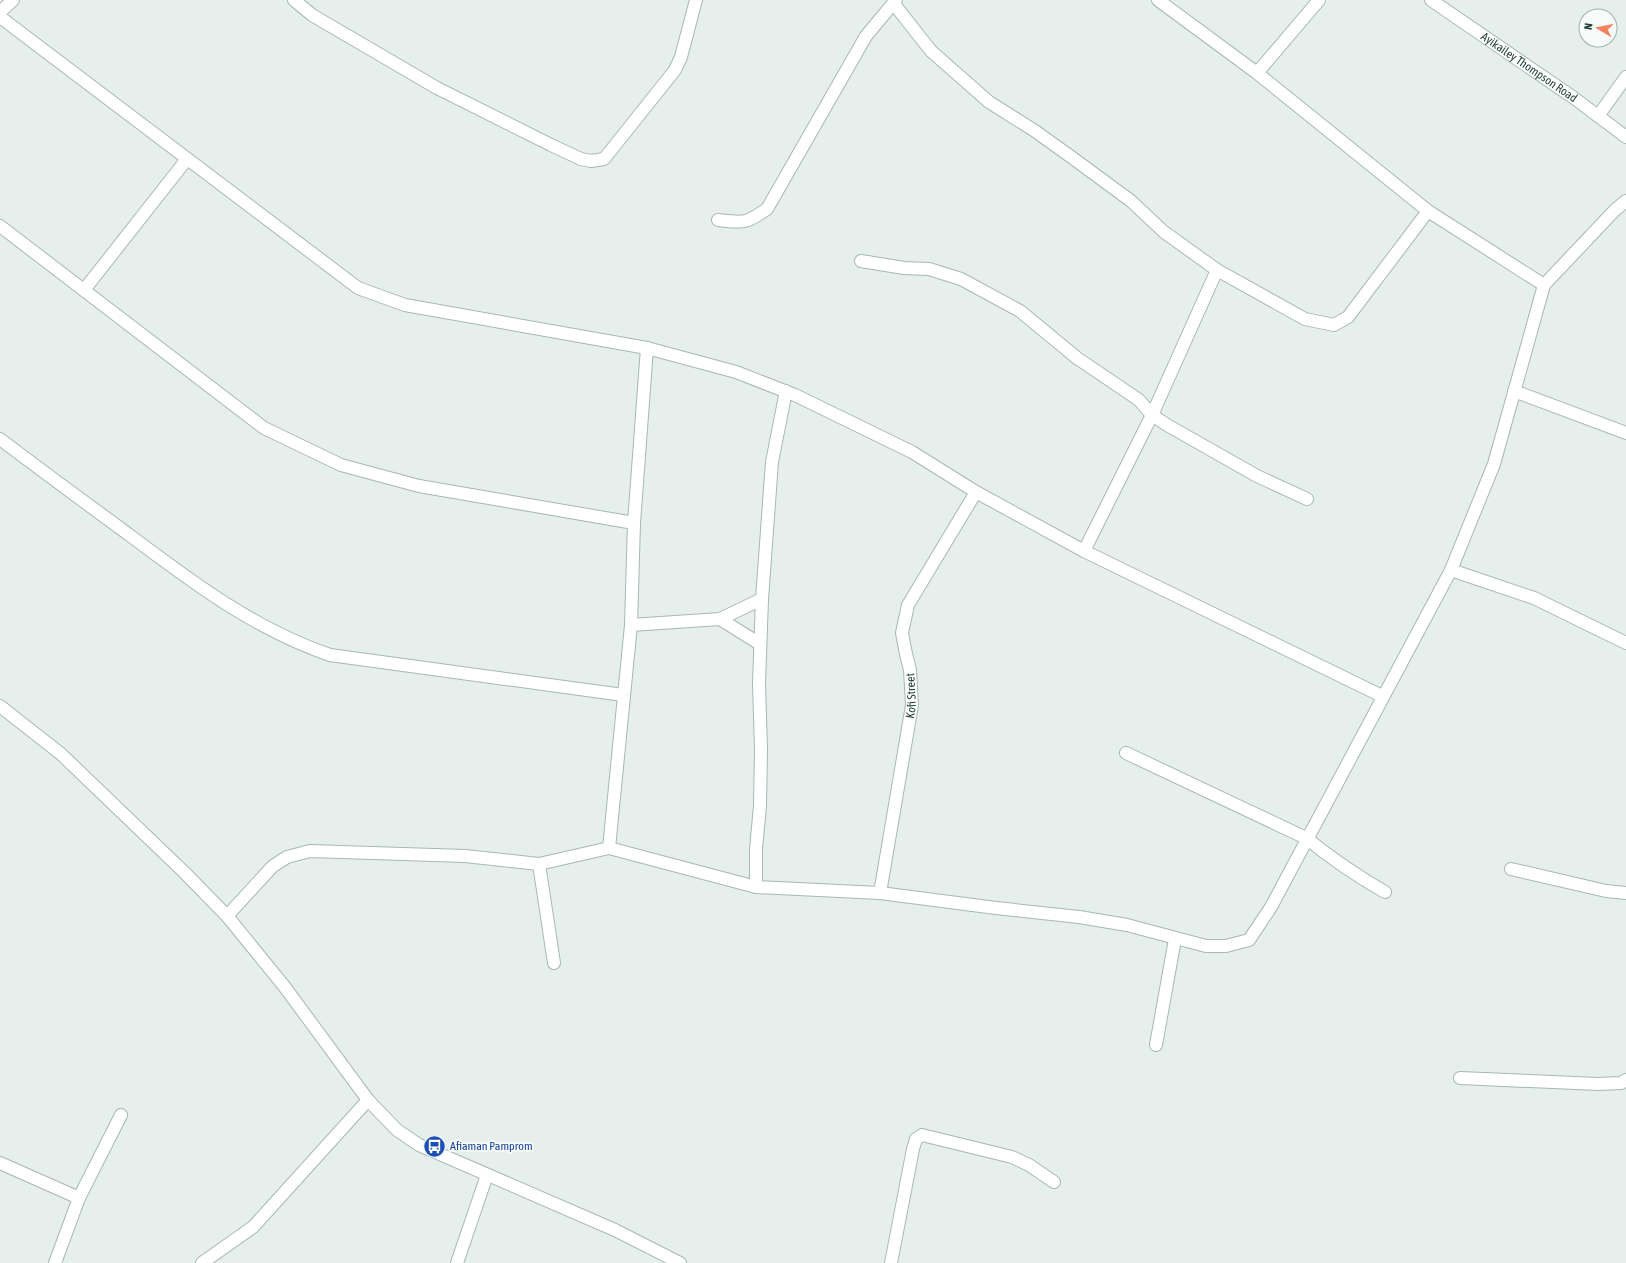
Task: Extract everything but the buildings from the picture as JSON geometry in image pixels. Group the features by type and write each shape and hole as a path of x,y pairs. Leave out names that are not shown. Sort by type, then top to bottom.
{"street":[{"path":"0,12 13,0"},
{"path":"294,0 312,15 437,88 551,145 581,159 591,161 604,159 675,70 681,57 696,0"},
{"path":"1158,0 1257,73 1428,210 1544,285"},
{"path":"1257,73 1319,0"},
{"name":"Ayikailey Thompson Road","path":"1432,0 1626,137"},
{"path":"718,220 738,223 748,222 767,209 866,36 895,2 931,51 989,102 1035,131 1131,201 1164,232 1217,270 1305,319 1334,325 1348,317 1428,210"},
{"path":"0,17 358,288 405,305 647,348 736,372 832,412 912,452 976,492 1084,551 1382,696"},
{"path":"1598,116 1626,77"},
{"path":"84,290 187,159"},
{"path":"227,916 273,866 287,857 310,851 465,856 540,864 574,854 609,848 756,887 880,893 1079,917 1127,925 1206,946 1226,946 1249,940 1271,907 1306,838 1451,570 1494,464 1544,285 1615,210 1626,201"},
{"path":"0,226 264,428 341,465 419,486 634,523"},
{"path":"861,260 904,268 929,269 944,273 967,283 1020,311 1077,358 1139,400 1152,415 1166,425 1257,476 1307,499"},
{"path":"1084,551 1152,415 1217,270"},
{"path":"609,848 631,625 634,523 647,348"},
{"path":"1514,391 1626,433"},
{"path":"756,887 756,849 760,806 762,750 760,644 762,599 772,462 786,392"},
{"path":"1,440 198,586 256,621 304,646 330,655 623,695"},
{"name":"Kofi Street","path":"880,893 912,705 910,670 902,632 908,605 976,492"},
{"path":"1451,570 1534,598 1626,642"},
{"path":"631,625 720,619 762,599"},
{"path":"720,619 760,644"},
{"path":"0,706 61,754 185,873 227,916 284,986 368,1100 397,1130 419,1145 615,1230 680,1263"},
{"path":"1126,753 1306,838 1332,859 1385,892"},
{"path":"540,864 554,964"},
{"path":"1511,870 1606,891 1626,893"},
{"path":"1156,1045 1176,939"},
{"path":"1460,1078 1598,1084 1621,1083 1626,1080"},
{"path":"202,1263 253,1227 368,1100"},
{"path":"55,1263 79,1198 121,1115"},
{"path":"891,1263 913,1149 916,1139 922,1135 1012,1157 1028,1164 1054,1182"},
{"path":"0,1162 79,1198"},
{"path":"457,1263 487,1174"}],"place":[{"name":"Afiaman Pamprom","path":"435,1146"}]}
